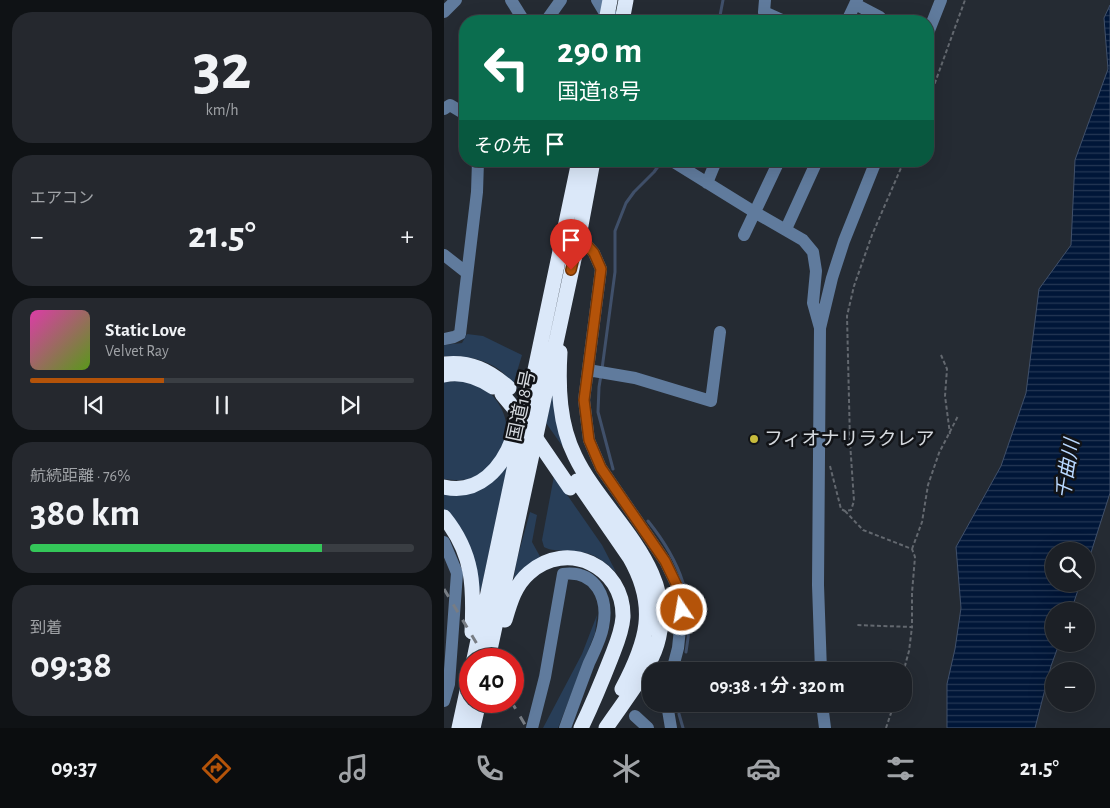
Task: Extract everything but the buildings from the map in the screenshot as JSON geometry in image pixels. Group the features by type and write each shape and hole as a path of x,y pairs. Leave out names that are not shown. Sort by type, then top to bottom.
{"highway":[{"path":"607,15 610,0"},
{"path":"624,15 626,0"},
{"name":"国道18号","path":"474,648 578,167"},
{"name":"国道18号","path":"490,648 579,236 592,167"},
{"path":"564,305 560,388 566,434 582,469 648,564 656,582 662,608 660,632 654,653 606,728"},
{"path":"444,487 468,487 489,476 503,461 515,431 538,357"},
{"path":"444,364 467,364 489,372 630,558 641,578 646,601 647,624 641,649 600,728"},
{"path":"444,375 460,374 481,379 505,391"},
{"path":"573,484 624,564 633,585 638,608 637,631 634,643 623,667 589,728"},
{"path":"444,517 458,536 471,571 473,598 472,648"},
{"path":"496,648 512,599 527,574 546,562 567,558 578,558 598,567 614,583 619,593 622,605 622,622 605,674 581,728"},
{"path":"458,728 462,713"},
{"path":"473,728 477,713"}],"street":[{"path":"444,12 456,0"},
{"path":"511,0 520,15"},
{"path":"550,15 560,0"},
{"path":"597,0 604,15"},
{"path":"766,0 764,12 771,15"},
{"path":"934,18 941,0"},
{"path":"850,15 856,2 877,15"},
{"path":"444,109 450,105 459,110"},
{"path":"444,339 460,334 477,192 478,167"},
{"path":"682,167 803,240 813,252 816,271 813,303 820,328"},
{"path":"707,183 714,167"},
{"path":"744,235 756,213 773,167"},
{"path":"786,229 814,167"},
{"path":"821,662 818,585 820,328 832,278 844,241 874,167"},
{"path":"579,236 594,253 601,269 597,372 584,400 589,440 601,468 665,561 680,592 682,610 678,648 674,662"},
{"path":"444,255 467,273"},
{"path":"597,372 635,378 711,401 720,332"},
{"path":"444,542 457,573 450,684 444,701"},
{"path":"532,728 545,676 563,574 573,573 585,576 594,583 601,592 605,605 603,628 565,728"},
{"path":"444,618 454,642"},
{"path":"668,712 671,728"},
{"path":"823,712 825,728"},
{"path":"635,716 648,728"}],"path":[{"path":"934,85 965,0"},
{"path":"845,511 851,510 854,501 847,316 854,286 872,234 901,167"},
{"path":"941,355 948,369 945,396 950,434"},
{"path":"906,662 912,627 914,557 912,549 922,522 931,478 939,453 958,416"},
{"path":"830,464 841,509 863,530 912,549"},
{"path":"855,625 912,627"},
{"path":"886,728 891,712"}],"shaded area":[{"path":"467,334 483,336 522,355 513,385 500,370 483,361 474,358 444,356 444,345 462,343"},
{"path":"466,380 487,390 493,396 505,418 507,435 503,448 480,474 461,480 444,479 444,382"},
{"path":"554,388 568,454 546,423"},
{"path":"509,459 481,590 478,591 444,510 444,490 455,492"},
{"path":"554,476 602,545 616,572 590,554 552,550 544,547 542,540"},
{"path":"530,512 537,515 532,542 542,560 512,589 517,559"},
{"path":"597,615 595,633 558,728 543,728 582,654"}],"water":[{"name":"千曲川","path":"1110,5 1110,493 1094,542 1045,542 1045,592 1077,592 1074,602 1045,602 1045,652 1056,652 1052,662 1045,662 1045,689 1035,728 947,728 947,684 955,649 961,608 956,547 1001,466 1026,393 1039,289 1071,245 1075,160 1108,69 1104,18"}],"waterway":[{"path":"720,15 723,0"},
{"path":"602,369 615,272 615,231 626,203 658,167"},
{"path":"601,375 598,412 613,469"},
{"path":"648,521 669,551 683,582 689,615 686,652"},
{"path":"679,714 683,728"}],"railway":[{"path":"444,589 479,648"},
{"path":"518,713 527,728"}],"place":[{"name":"フィオナリラクレア","path":"754,439"}],"route":[{"path":"571,270 579,236 594,253 601,269 584,400 589,440 601,468 665,561 680,592 682,610"}]}
